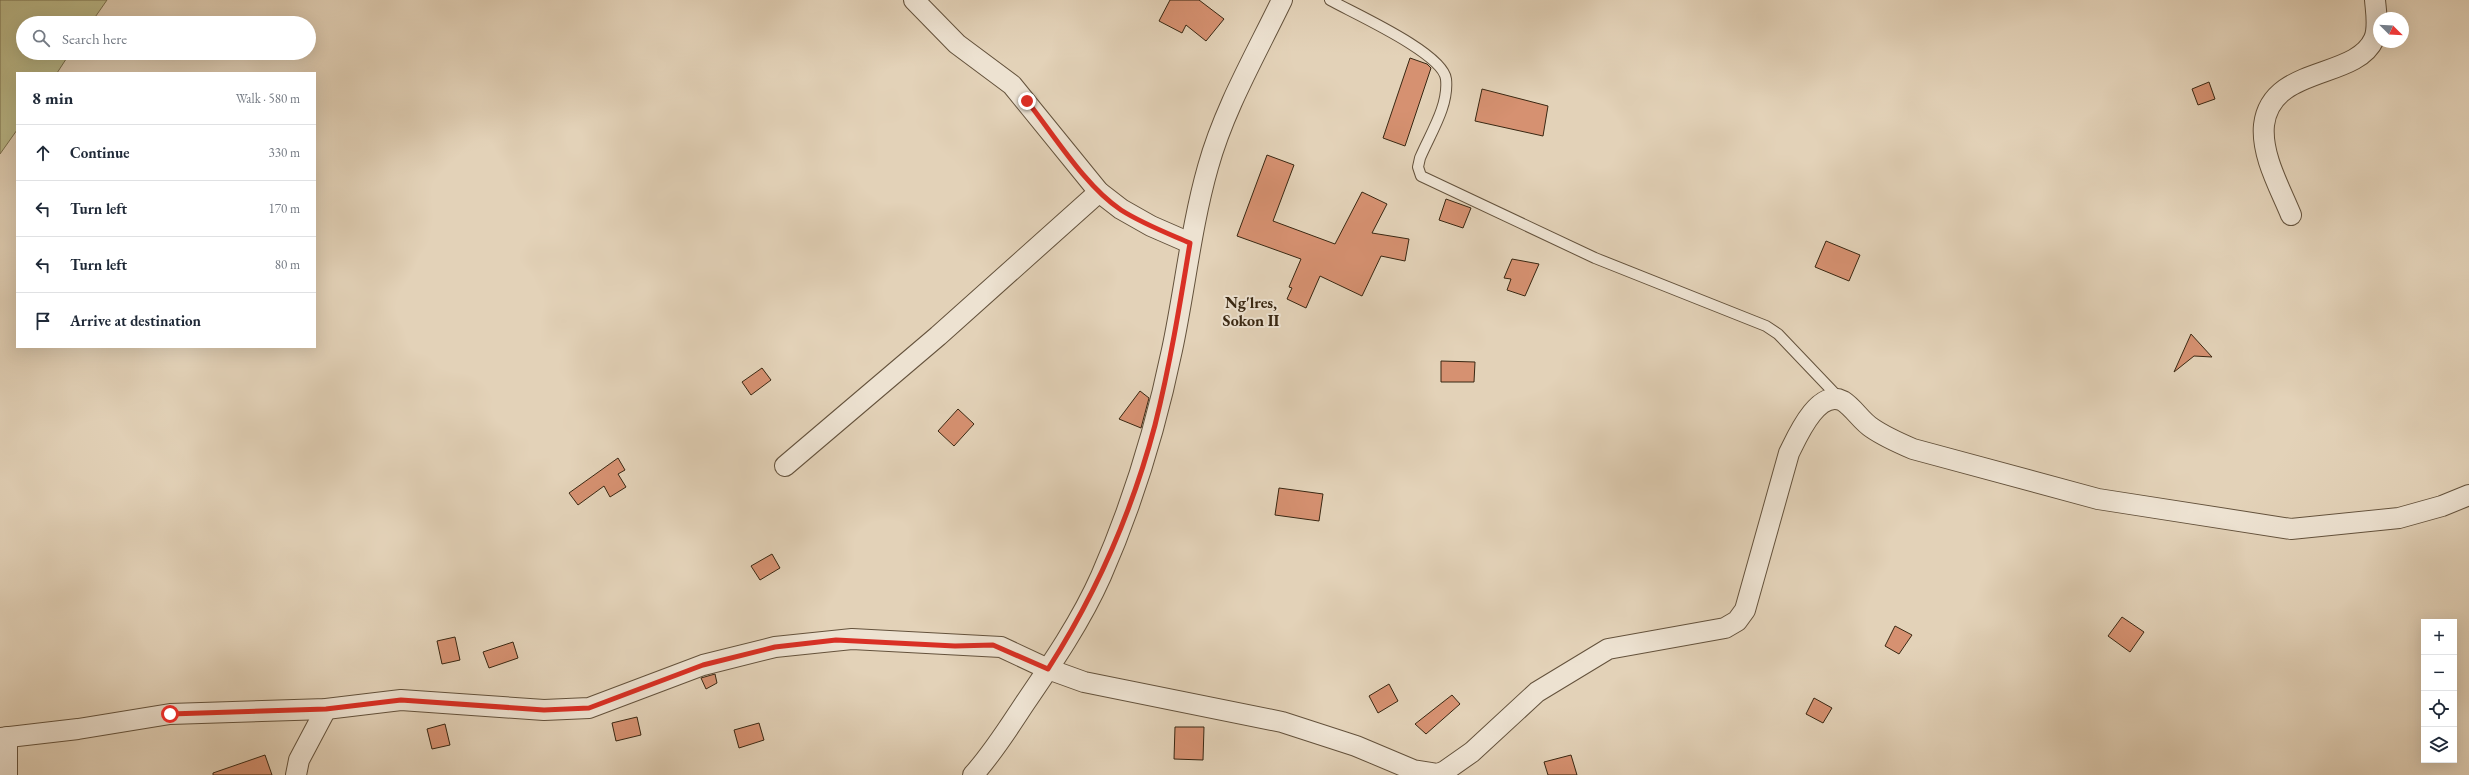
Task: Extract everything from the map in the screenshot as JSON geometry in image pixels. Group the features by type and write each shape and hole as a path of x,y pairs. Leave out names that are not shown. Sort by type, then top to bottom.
{"street":[{"path":"914,0 957,44 1012,85 1099,192 1121,209 1151,226 1190,243"},
{"path":"973,775 1048,669 1070,634 1101,576 1135,489 1155,425 1172,349 1190,243 1209,164 1228,115 1282,0"},
{"path":"2291,215 2266,152 2264,126 2269,107 2279,93 2298,82 2361,54 2374,40 2377,23 2374,0"},
{"path":"785,466 938,336 1099,192"},
{"path":"7,775 3,738 78,729 170,714 326,709 401,700 544,710 589,708 703,665 775,647 836,640 955,646 993,645 1048,669 1084,682 1282,722 1356,746 1413,770 1429,773 1446,771 1472,752 1537,692 1608,649 1725,628 1737,621 1745,610 1792,448 1800,431 1815,409 1829,400 1841,401 1871,427 1887,438 1913,449 2098,499 2262,526 2291,529 2316,528 2399,518 2442,506 2469,495"},
{"path":"296,775 299,760 326,709"}],"lane":[{"path":"1330,0 1412,44 1440,66 1446,77 1444,104 1420,158 1418,167 1422,176 1595,258 1766,326 1778,334 1841,401"}],"shaded area":[{"path":"0,0 107,0 96,16 16,16 16,60 65,60 58,72 16,72 16,131 0,154"}],"building":[{"path":"1170,0 1199,0 1224,19 1206,41 1186,25 1182,33 1159,21"},
{"path":"1410,58 1427,64 1431,68 1405,146 1383,138"},
{"path":"2209,82 2215,99 2198,105 2192,89"},
{"path":"1482,89 1548,106 1543,136 1475,121"},
{"path":"1267,155 1294,165 1273,221 1335,244 1362,192 1387,204 1372,233 1409,239 1405,261 1381,256 1362,296 1320,276 1306,308 1287,299 1292,288 1289,287 1301,259 1237,236"},
{"path":"1446,199 1471,208 1463,228 1439,220"},
{"path":"1826,241 1860,255 1849,281 1815,267"},
{"path":"1512,259 1539,264 1525,296 1507,290 1511,279 1504,278"},
{"path":"2191,334 2212,357 2194,356 2174,372"},
{"path":"1441,361 1475,362 1474,382 1441,382"},
{"path":"762,368 771,380 751,395 742,382"},
{"path":"1140,391 1149,398 1141,428 1119,419"},
{"path":"958,409 974,424 954,446 938,431"},
{"path":"618,458 625,470 618,474 626,487 610,497 604,486 578,505 569,493"},
{"path":"1279,488 1323,494 1319,521 1275,515"},
{"path":"772,554 780,568 760,580 751,566"},
{"path":"2122,617 2144,632 2130,652 2108,636"},
{"path":"1895,626 1912,635 1899,654 1885,646"},
{"path":"455,637 460,660 442,664 437,641"},
{"path":"513,642 518,658 489,668 483,652"},
{"path":"715,674 717,683 706,689 701,678"},
{"path":"1389,684 1398,701 1378,713 1369,696"},
{"path":"1452,695 1460,704 1426,734 1415,724"},
{"path":"1814,698 1832,708 1823,723 1806,714"},
{"path":"637,717 641,735 616,741 612,723"},
{"path":"759,723 764,740 739,748 734,730"},
{"path":"445,724 450,745 432,749 427,729"},
{"path":"1175,727 1204,727 1203,760 1174,759"},
{"path":"265,755 272,775 213,775 213,773"},
{"path":"1571,755 1577,775 1548,775 1544,762"}],"district":[{"name":"Ng'lres, Sokon II","path":"1251,311"}],"route":[{"path":"170,714 293,708 326,709 401,700 544,710 589,708 703,665 775,647 852,639 955,646 993,645 1001,647 1048,669 1070,634 1101,576 1135,489 1155,425 1172,349 1190,243 1151,226 1121,209 1099,192 1027,101"}]}
